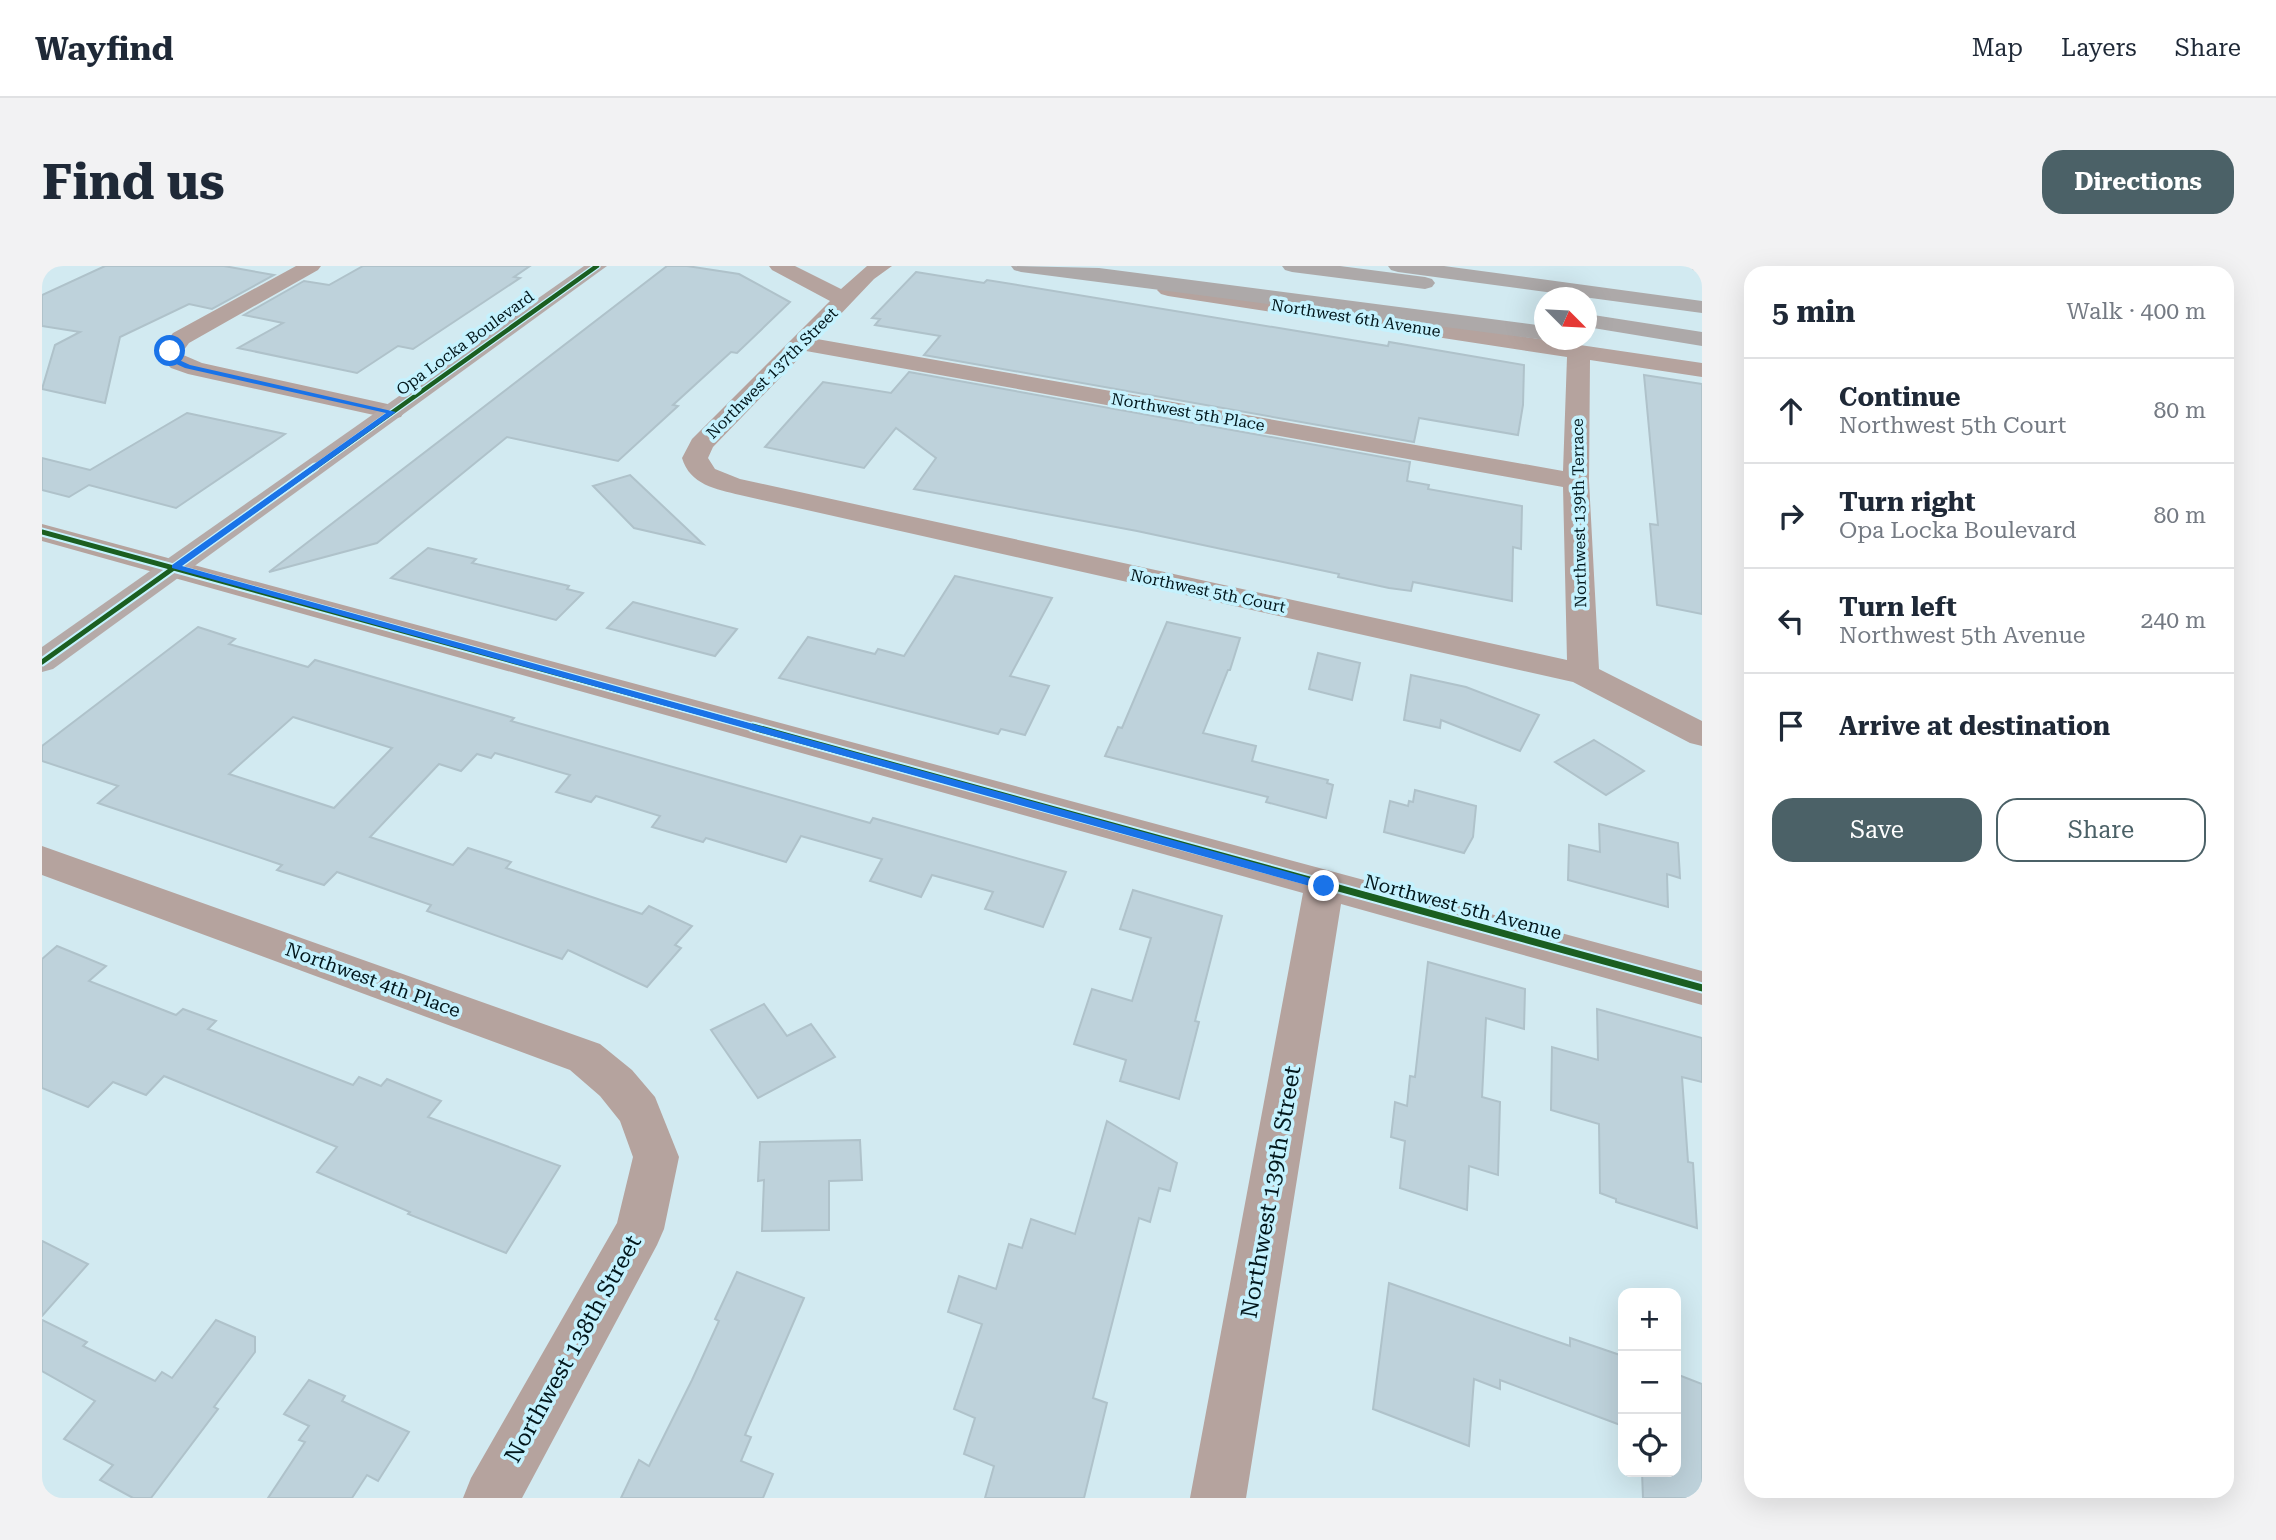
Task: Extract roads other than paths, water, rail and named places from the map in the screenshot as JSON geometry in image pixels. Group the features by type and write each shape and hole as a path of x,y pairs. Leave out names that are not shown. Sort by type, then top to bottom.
{"highway":[{"path":"1021,266 1534,332"},
{"path":"1292,266 1534,299"},
{"path":"1398,266 1702,307"},
{"path":"1496,266 1699,278"},
{"path":"1210,268 1534,313"},
{"path":"1597,307 1702,323"},
{"path":"1597,323 1702,339"},
{"path":"1597,346 1702,353"}],"main road":[{"name":"Opa Locka Boulevard","path":"42,662 597,266"}],"street":[{"path":"311,266 181,338 170,351 170,356 179,363 196,369 392,412"},
{"path":"779,266 845,300"},
{"name":"Northwest 6th Avenue","path":"1010,266 1534,338"},
{"name":"Northwest 137th Street","path":"705,474 696,465 695,458 701,444 845,300 871,269"},
{"name":"Northwest 5th Place","path":"801,343 1576,481"},
{"name":"Northwest 6th Avenue","path":"1597,348 1702,370"},
{"name":"Northwest 139th Terrace","path":"1583,350 1576,481 1583,674"},
{"name":"Northwest 5th Court","path":"705,474 740,487 1583,674 1702,735"},
{"name":"Northwest 5th Avenue","path":"42,532 1702,988"},
{"name":"Northwest 4th Place","path":"42,860 585,1057 616,1083 639,1111 656,1157"},
{"name":"Northwest 139th Street","path":"1218,1498 1324,886"},
{"name":"Northwest 138th Street","path":"491,1498 640,1229 656,1157"}]}
